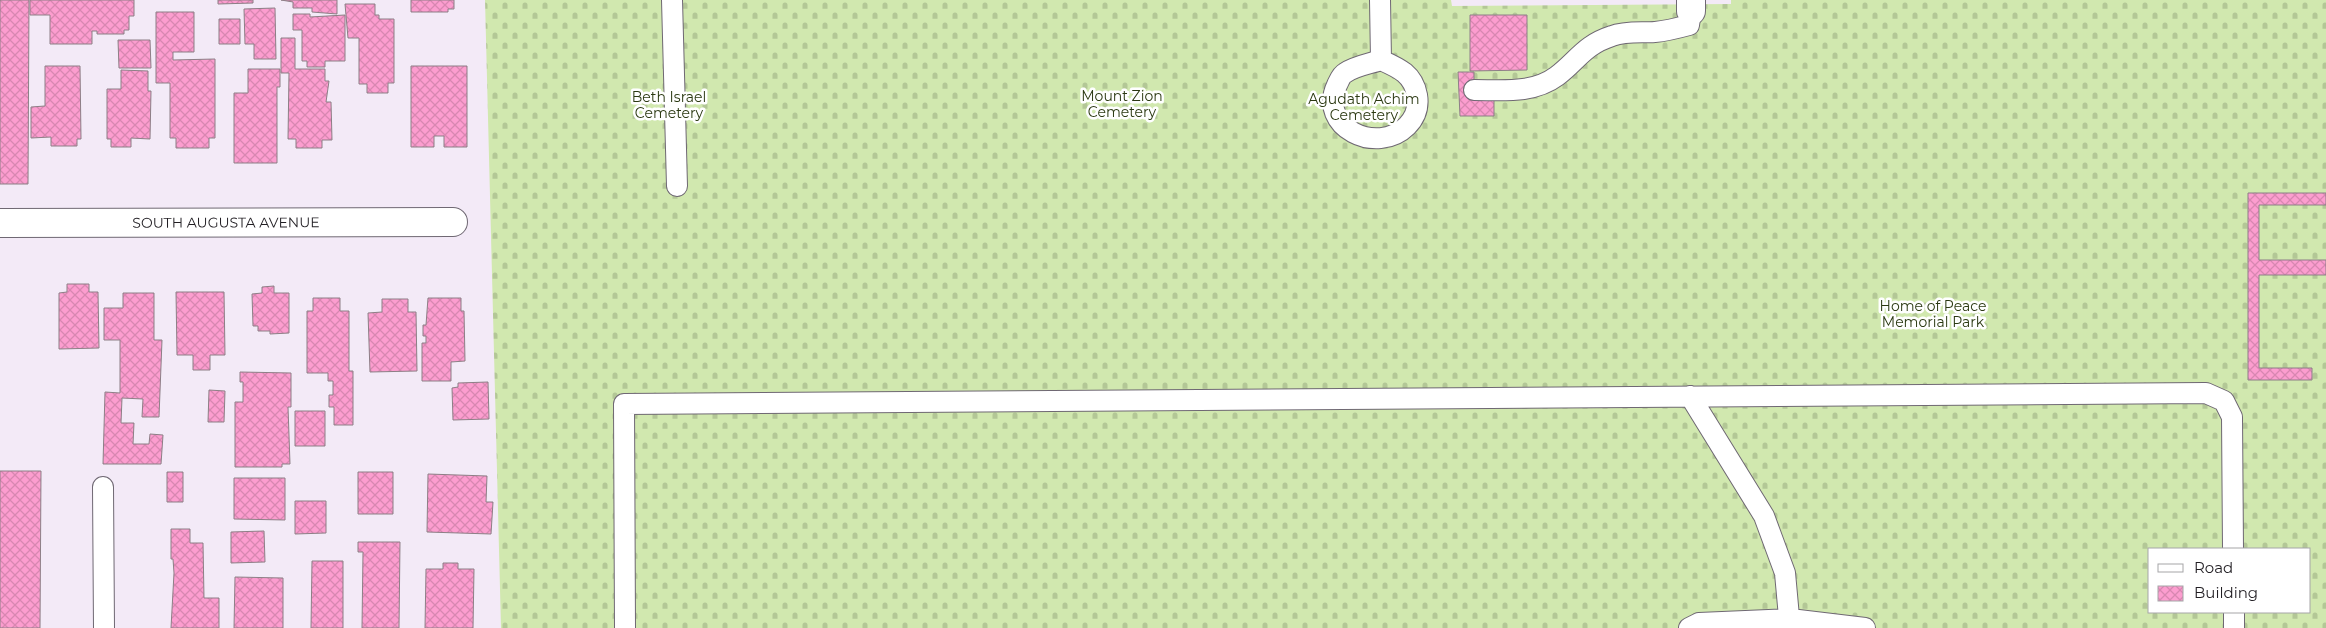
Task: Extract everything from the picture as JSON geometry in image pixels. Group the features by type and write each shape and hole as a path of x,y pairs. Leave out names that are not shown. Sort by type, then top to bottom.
{"street":[{"name":"SOUTH AUGUSTA AVENUE","path":"0,223 453,222"}],"lane":[{"path":"672,0 676,186"},
{"path":"1380,0 1381,60"},
{"path":"1474,90 1515,90 1537,86 1556,77 1579,54 1594,44 1614,35 1657,32 1689,25 1691,6"},
{"path":"1381,60 1403,70 1415,86 1418,103 1413,120 1399,134 1380,139 1362,138 1343,127 1334,110 1335,91 1343,74 1356,67 1381,60"},
{"path":"625,628 624,404 2206,393 2224,401 2232,417 2233,548"},
{"path":"1690,396 1764,516 1785,573 1790,624"},
{"path":"102,487 104,628"},
{"path":"2234,613 2234,628"},
{"path":"1689,628 1699,623 1790,624 1865,628"}],"green space":[{"name":"Home of Peace Memorial Park","path":"485,0 1451,0 1452,6 1731,4 1731,0 2326,0 2326,628 501,628"}],"building":[{"path":"0,0 29,0 28,184 0,184"},
{"path":"30,0 134,0 134,16 129,16 129,30 124,30 124,34 97,34 97,31 92,31 92,44 50,44 50,15 30,15"},
{"path":"218,0 253,0 253,3 218,4"},
{"path":"281,0 337,0 337,14 312,12 312,8 293,8 293,2"},
{"path":"411,0 454,0 454,9 448,9 448,12 411,12"},
{"path":"345,4 375,4 375,15 379,15 379,19 394,19 394,83 388,83 388,93 367,93 367,84 359,84 359,38 348,38"},
{"path":"275,8 276,59 254,59 254,44 245,44 244,9"},
{"path":"156,12 194,12 194,52 173,52 173,60 215,59 215,138 209,138 209,148 176,148 176,138 170,138 170,83 156,83"},
{"path":"293,14 310,14 310,17 345,15 345,61 325,61 325,67 307,67 307,61 302,61 302,30 293,30"},
{"path":"1470,15 1527,15 1527,70 1470,71"},
{"path":"219,19 240,19 240,44 219,44"},
{"path":"281,38 295,38 295,69 325,69 325,81 329,81 326,102 331,102 332,140 322,140 322,148 296,148 296,139 288,139 289,73 281,73"},
{"path":"118,40 150,40 151,68 119,68"},
{"path":"45,66 80,66 81,139 77,139 77,146 51,146 51,137 31,138 31,107 45,106"},
{"path":"411,66 467,66 467,147 444,147 444,136 434,136 434,147 411,147"},
{"path":"248,69 280,69 280,87 277,87 277,163 234,163 234,93 248,93"},
{"path":"121,70 148,71 148,91 151,91 150,139 131,138 131,147 111,147 111,139 107,139 107,89 121,89"},
{"path":"1458,72 1474,72 1474,96 1494,96 1494,116 1460,116"},
{"path":"2248,193 2326,193 2326,205 2259,205 2259,260 2326,260 2326,275 2259,275 2259,368 2312,368 2312,380 2248,380"},
{"path":"67,284 89,284 89,292 98,292 99,348 59,349 59,293 67,292"},
{"path":"274,286 274,293 289,293 289,333 270,334 270,331 258,331 258,326 253,326 252,294 262,293 262,287"},
{"path":"176,292 224,292 225,355 210,355 210,370 193,370 193,355 177,355"},
{"path":"123,293 154,293 154,340 162,340 159,417 142,417 143,399 122,398 121,423 134,423 133,444 149,444 150,434 163,435 161,464 103,464 105,392 120,393 120,340 104,340 104,308 123,308"},
{"path":"313,298 340,298 340,311 349,311 349,371 353,371 353,425 334,425 334,407 329,407 329,395 333,395 333,381 328,381 328,373 307,373 307,311 313,311"},
{"path":"428,298 461,298 461,311 464,311 465,361 451,362 451,381 422,381 422,343 426,343 426,336 423,336 423,325 426,325"},
{"path":"382,299 408,299 408,312 416,312 417,371 370,372 368,313 382,312"},
{"path":"240,372 291,373 291,407 288,407 290,464 282,464 282,467 235,467 235,402 243,402 243,382 240,382"},
{"path":"488,382 489,419 453,420 452,388 458,387 458,383"},
{"path":"209,390 225,391 224,422 208,422"},
{"path":"295,411 325,411 325,446 295,446"},
{"path":"0,471 41,471 40,628 0,628"},
{"path":"167,472 183,472 183,502 167,502"},
{"path":"358,472 393,472 393,514 358,514"},
{"path":"428,474 487,476 486,502 493,502 491,534 427,532"},
{"path":"234,478 285,478 285,520 234,519"},
{"path":"295,501 326,501 326,533 295,534"},
{"path":"171,529 190,529 190,543 203,543 204,598 219,598 219,628 171,628 174,573 173,559 171,559"},
{"path":"264,531 265,562 231,563 231,532"},
{"path":"358,542 400,542 399,628 362,628 363,552 358,552"},
{"path":"312,561 343,561 343,628 311,628"},
{"path":"443,563 458,563 458,569 474,569 473,628 425,628 426,569 443,569"},
{"path":"235,577 283,578 283,628 234,628"}],"park label":[{"name":"Mount Zion Cemetery","path":"1122,104"},
{"name":"Beth Israel Cemetery","path":"669,105"},
{"name":"Agudath Achim Cemetery","path":"1364,108"}]}
